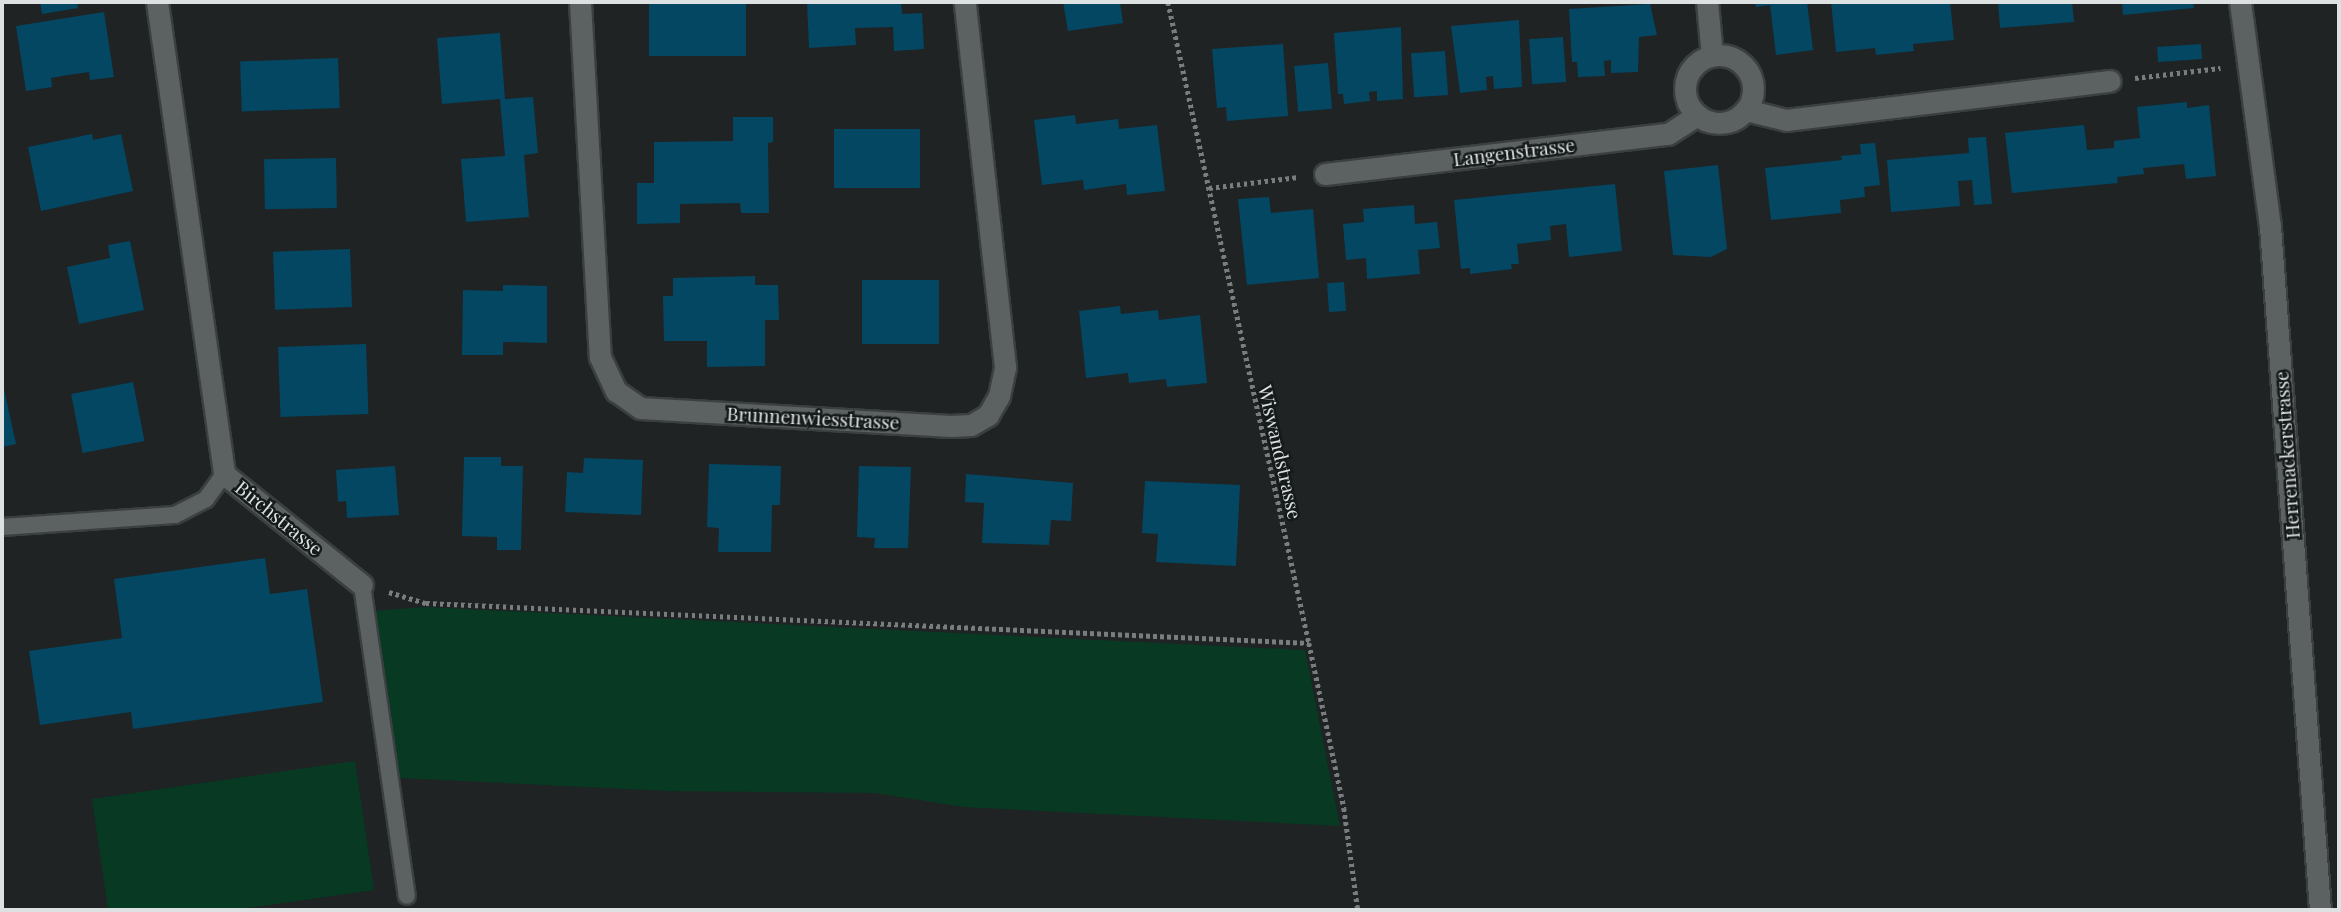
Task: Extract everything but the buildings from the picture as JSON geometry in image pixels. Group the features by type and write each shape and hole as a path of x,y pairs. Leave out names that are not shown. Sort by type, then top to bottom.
{"street":[{"name":"Birchstrasse","path":"157,2 223,474 362,585"},
{"name":"Brunnenwiesstrasse","path":"580,2 600,357 617,391 640,408 950,426 971,425 988,415 999,396 1005,367 965,2"},
{"path":"1707,2 1712,56"},
{"name":"Herrenackerstrasse","path":"2240,2 2270,226 2320,910"},
{"path":"1724,55 1744,66 1753,87 1746,110 1738,117 1717,123 1697,116 1686,97 1685,86 1694,66 1712,56 1724,55"},
{"path":"1746,110 1786,120 2110,81"},
{"name":"Langenstrasse","path":"1325,174 1668,134 1697,116"}],"lane":[{"path":"2,527 175,514 206,499 223,474"},
{"path":"362,585 407,896"}],"path":[{"name":"Wiswandstrasse","path":"1168,2 1310,643 1344,807 1358,910"},
{"path":"2110,81 2248,65"},
{"path":"1209,188 1325,174"},
{"path":"362,585 426,603 1310,643"}],"green space":[{"path":"425,607 1305,650 1340,826 963,807 875,793 669,791 399,778 371,611"},
{"path":"355,761 374,890 234,910 108,910 92,799"}]}
